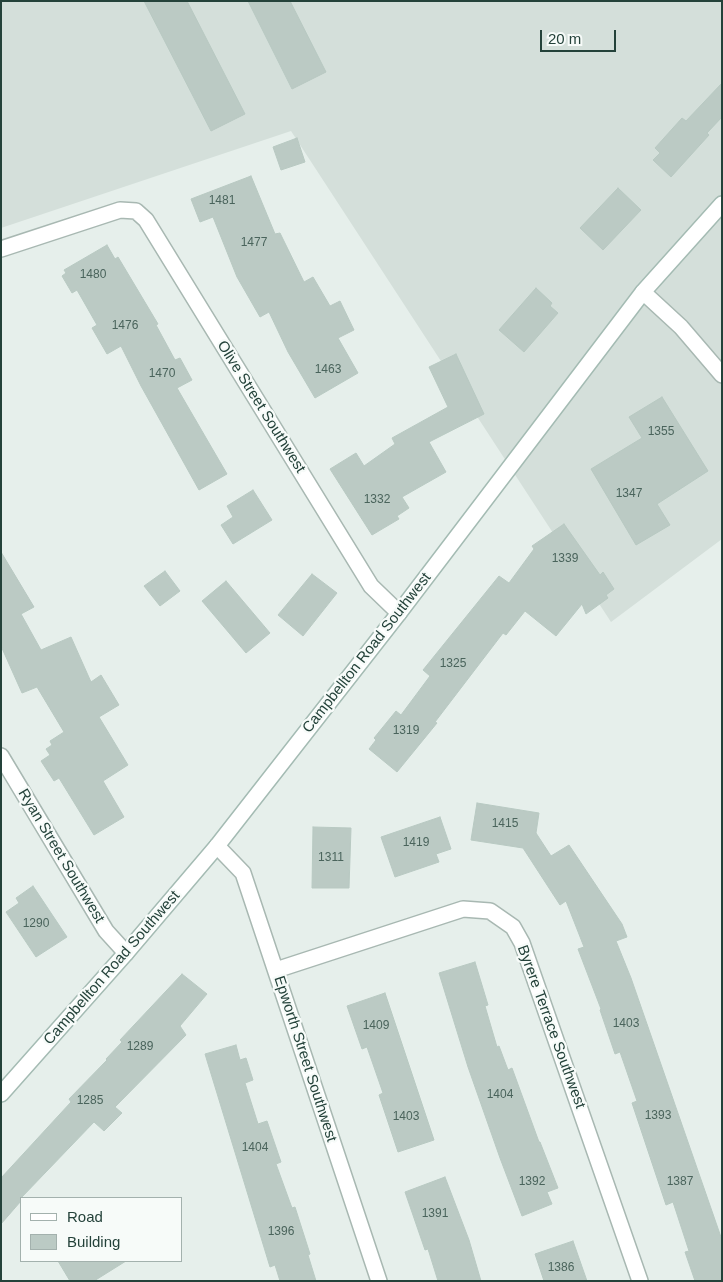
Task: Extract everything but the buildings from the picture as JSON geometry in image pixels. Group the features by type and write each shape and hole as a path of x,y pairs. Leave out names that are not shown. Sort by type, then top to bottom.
{"street":[{"name":"Campbellton Road Southwest","path":"1,1094 126,953 217,846 399,613 643,292 722,204"},
{"name":"Olive Street Southwest","path":"1,249 120,210 136,210 146,220 371,586 399,613"},
{"path":"643,292 681,327 722,375"},
{"name":"Ryan Street Southwest","path":"1,756 106,931 126,953"},
{"name":"Epworth Street Southwest","path":"217,846 243,874 379,1281"},
{"name":"Byrere Terrace Southwest","path":"276,970 463,909 490,911 513,927 522,943 640,1281"}],"shaded area":[{"path":"1,1 722,1 722,539 611,622 291,131 1,228"}]}
